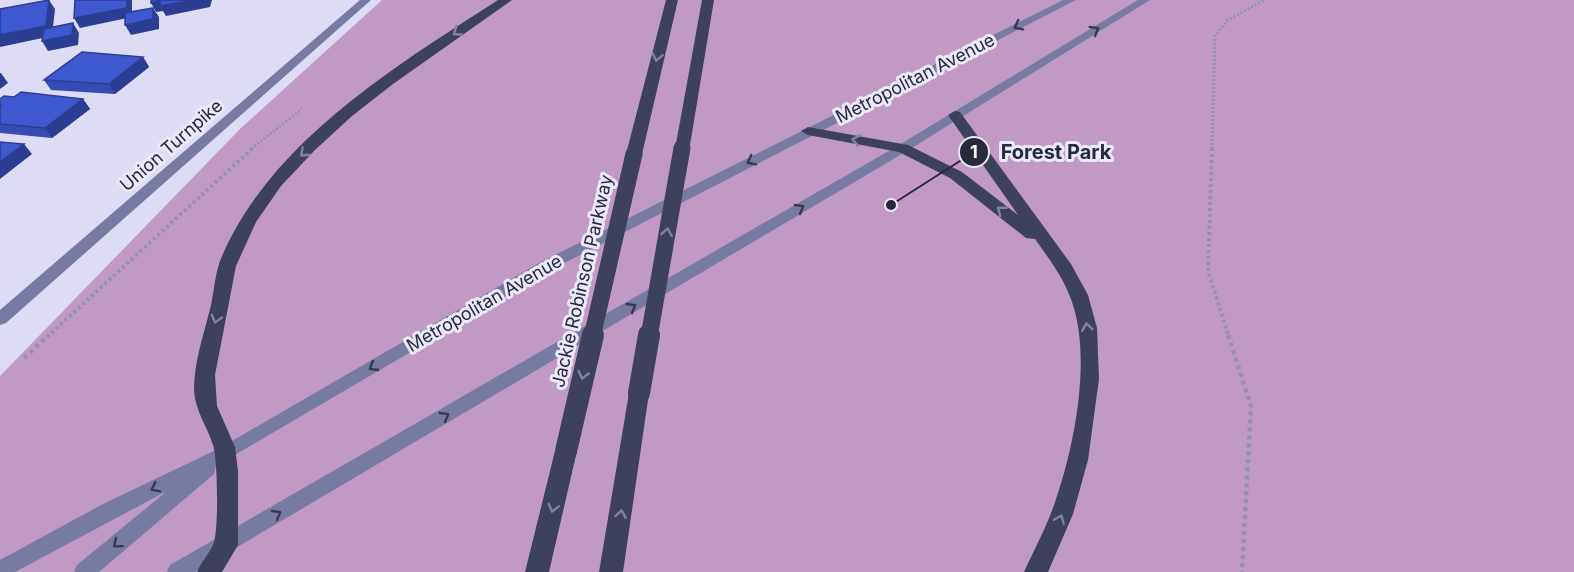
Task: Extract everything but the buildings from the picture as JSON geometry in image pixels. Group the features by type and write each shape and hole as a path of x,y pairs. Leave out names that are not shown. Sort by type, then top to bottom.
{"highway":[{"path":"209,572 226,544 226,453 207,411 205,396 209,342 229,262 263,198 299,157 370,94 427,52 506,0"},
{"name":"Jackie Robinson Parkway","path":"537,572 672,0"},
{"path":"611,572 639,393 708,0"},
{"path":"955,115 1076,287 1086,320 1090,359 1085,413 1075,470 1065,505 1036,572"},
{"path":"808,131 903,148 956,174 1047,246"}],"main road":[{"name":"Union Turnpike","path":"0,319 366,0"},
{"name":"Metropolitan Avenue","path":"0,570 110,510 226,453 544,267 808,131 1071,0"},
{"path":"177,572 903,148 1145,0"},
{"path":"84,572 226,453"}],"path":[{"path":"1242,572 1251,406 1208,270 1215,36 1228,21 1263,0"},
{"path":"24,358 267,135 304,108"}],"shaded area":[{"path":"382,0 1574,0 1574,572 0,572 0,376 241,128"}],"place":[{"name":"Forest Park","path":"891,205"}]}
